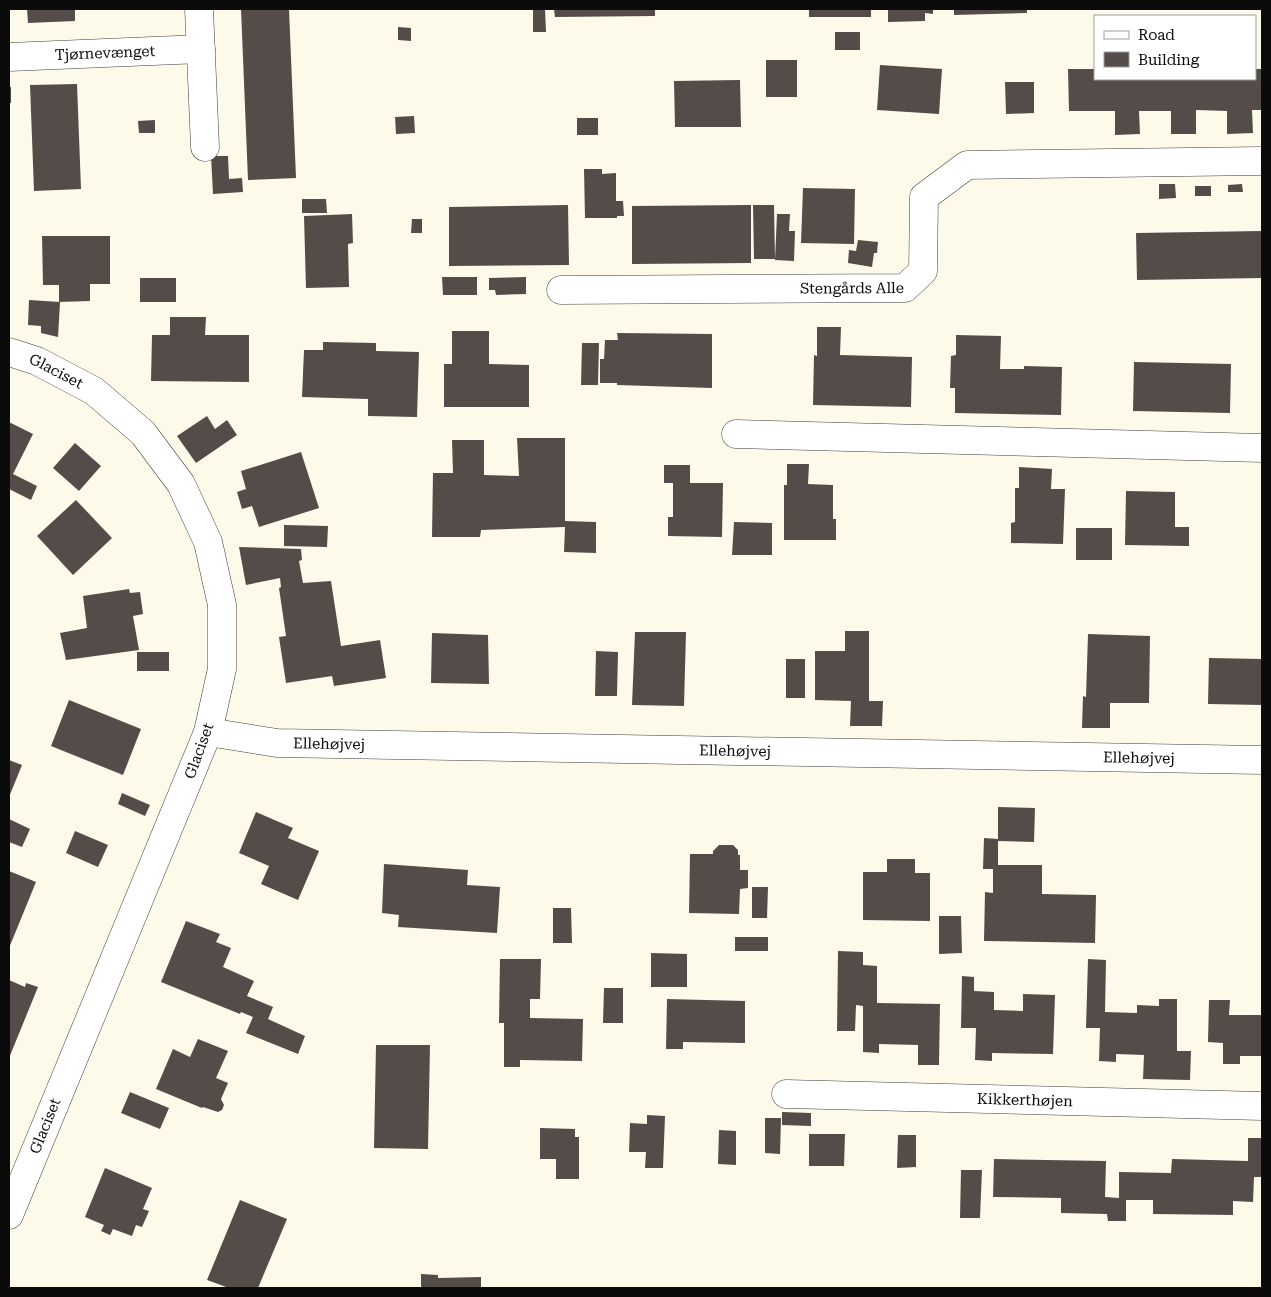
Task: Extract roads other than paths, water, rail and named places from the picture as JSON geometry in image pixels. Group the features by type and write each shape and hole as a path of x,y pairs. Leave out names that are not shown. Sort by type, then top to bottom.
{"street":[{"path":"199,9 205,147"},
{"name":"Tjørnevænget","path":"9,57 201,50"},
{"name":"Stengårds Alle","path":"561,290 905,288 923,270 924,197 967,165 1262,161"},
{"name":"Glaciset","path":"9,352 37,361 94,391 143,433 181,484 208,542 222,605 222,669 208,732 9,1215"},
{"path":"736,434 1262,448"},
{"name":"Ellehøjvej","path":"208,732 277,743 1262,760"},
{"name":"Kikkerthøjen","path":"786,1094 1262,1106"}]}
